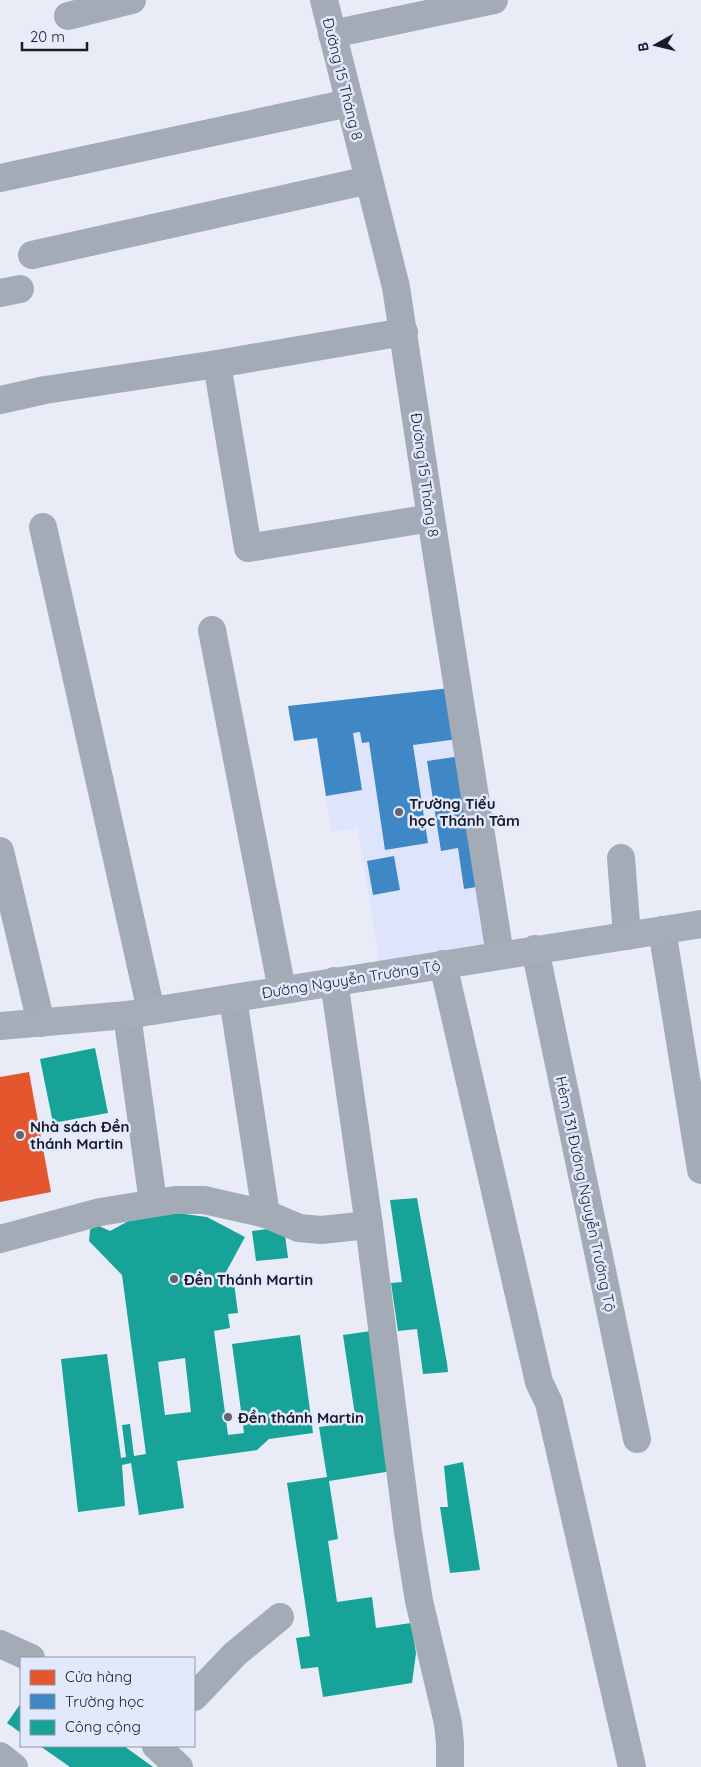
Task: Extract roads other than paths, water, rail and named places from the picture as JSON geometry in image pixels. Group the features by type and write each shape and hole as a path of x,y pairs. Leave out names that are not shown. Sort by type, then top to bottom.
{"main road":[{"name":"Đường Nguyễn Trường Tộ","path":"0,1026 139,1013 701,924"}],"street":[{"path":"68,16 132,0"},
{"name":"Đường 15 Tháng 8","path":"324,0 396,287 500,955"},
{"path":"332,34 494,0"},
{"path":"0,178 349,103"},
{"path":"32,255 369,180"},
{"path":"0,400 45,390 217,364 404,332"},
{"path":"217,364 248,548 431,518"},
{"path":"43,528 139,1013 153,1202"},
{"path":"212,630 282,990"},
{"path":"0,852 41,1023"},
{"path":"621,858 627,936"},
{"path":"662,930 701,1170"},
{"name":"Hẻm 131 Đường Nguyễn Trường Tộ","path":"534,949 637,1439"},
{"path":"444,964 539,1382 549,1403 632,1767"},
{"path":"334,981 369,1225 408,1532 419,1601 448,1723 450,1767"},
{"path":"233,998 266,1214"},
{"path":"0,1239 100,1212 153,1202 175,1200 204,1200 266,1214 299,1228 321,1230 369,1225"},
{"path":"195,1696 204,1684 235,1654 280,1617"},
{"path":"0,1644 30,1657"},
{"path":"157,1747 179,1767"},
{"path":"0,1756 14,1767"}],"place":[{"name":"Trường Tiểu học Thánh Tâm","path":"399,812"},
{"name":"Nhà sách Đền thánh Martin","path":"20,1135"},
{"name":"Đền Thánh Martin","path":"174,1279"},
{"name":"Đền thánh Martin","path":"228,1417"}]}
